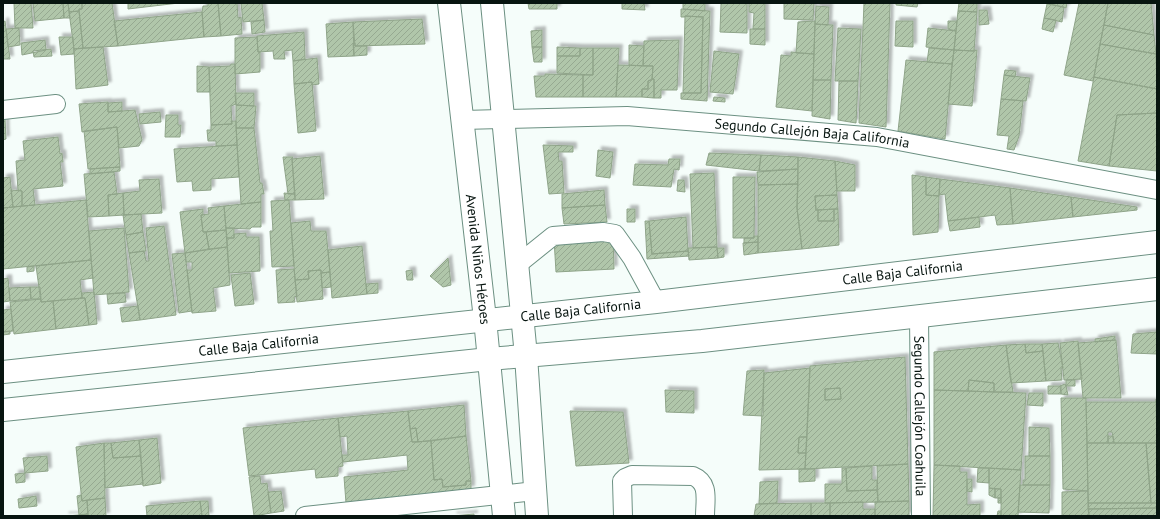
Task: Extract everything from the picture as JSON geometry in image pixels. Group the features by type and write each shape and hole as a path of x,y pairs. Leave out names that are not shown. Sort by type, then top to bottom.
{"street":[{"name":"Avenida Niños Héroes","path":"449,3 485,319 504,516"},
{"path":"492,3 526,356 537,516"},
{"name":"Calle Baja California","path":"3,372 485,319 656,302 1157,242"},
{"path":"3,410 489,359 702,341 1157,289"}],"lane":[{"path":"3,110 56,104"},
{"name":"Segundo Callejón Baja California","path":"463,120 627,116 877,136 1157,190"},
{"path":"517,264 553,236 603,232 615,234 632,258 656,302"},
{"name":"Segundo Callejón Coahuila","path":"919,315 921,516"},
{"path":"623,516 622,481 632,475 693,476 700,479 705,484 705,516"},
{"path":"305,516 535,491"}],"building":[{"path":"14,3 31,3 33,28 15,28"},
{"path":"33,3 63,3 64,18 35,21"},
{"path":"63,3 68,3 70,18 64,18"},
{"path":"68,3 82,3 82,9 79,9 79,11 69,12"},
{"path":"82,3 112,3 118,46 83,48 79,11 79,9 82,9"},
{"path":"128,3 179,3 128,9"},
{"path":"208,3 218,3 221,36 204,37 202,12 203,6 208,6"},
{"path":"218,3 237,3 238,18 241,17 242,34 221,36"},
{"path":"241,3 262,3 264,20 243,22"},
{"path":"528,3 557,3 557,9 529,9"},
{"path":"622,3 644,3 645,10 622,9"},
{"path":"683,3 705,3 705,11 683,9"},
{"path":"721,3 747,3 747,33 720,32"},
{"path":"749,3 765,3 765,29 753,29 754,13 749,12"},
{"path":"784,3 814,3 813,20 784,19"},
{"path":"864,3 890,3 886,127 859,123"},
{"path":"896,3 918,3 917,7 896,5"},
{"path":"959,3 977,3 977,12 958,11"},
{"path":"1047,3 1067,3 1066,8"},
{"path":"1079,3 1108,3 1093,81 1064,75"},
{"path":"1108,3 1151,3 1154,35 1104,25"},
{"path":"1047,4 1064,7 1062,22 1044,18"},
{"path":"816,6 829,7 828,25 815,24"},
{"path":"681,9 710,11 707,101 681,99 681,93 701,93 703,17 681,17"},
{"path":"979,10 987,10 989,24 979,25"},
{"path":"79,11 83,48 74,49 69,12"},
{"path":"958,11 977,12 974,51 954,50"},
{"path":"202,12 204,37 118,46 114,21"},
{"path":"685,16 703,17 701,93 683,93"},
{"path":"1044,18 1056,20 1053,32 1042,29"},
{"path":"422,19 425,44 355,46 353,22"},
{"path":"264,20 265,32 252,34 251,22"},
{"path":"5,21 10,59 3,59 3,22"},
{"path":"815,21 814,54 796,53 798,22"},
{"path":"896,21 913,21 913,47 895,46"},
{"path":"948,21 957,21 956,31 948,29"},
{"path":"353,22 354,56 328,57 326,24"},
{"path":"815,24 833,25 831,80 813,80"},
{"path":"1104,25 1154,35 1156,54 1100,44"},
{"path":"19,28 20,45 8,47 6,29"},
{"path":"838,28 861,29 858,81 835,81"},
{"path":"928,28 956,31 954,50 926,47"},
{"path":"750,29 765,29 765,45 750,44"},
{"path":"542,30 542,47 532,47 531,31"},
{"path":"304,32 305,59 293,61 292,50 284,51 285,59 274,59 273,51 258,52 257,36"},
{"path":"59,37 73,37 74,54 61,55"},
{"path":"257,37 258,52 260,52 260,72 235,74 235,38"},
{"path":"45,40 46,50 22,55 21,43"},
{"path":"679,40 677,90 661,90 661,98 654,98 654,79 652,79 653,66 643,66 644,41"},
{"path":"353,43 355,43 355,46 367,46 367,55 354,56"},
{"path":"1100,44 1156,54 1157,89 1094,77"},
{"path":"629,45 644,46 643,66 629,65"},
{"path":"103,47 108,85 76,89 74,49"},
{"path":"532,47 542,47 542,62 534,62"},
{"path":"557,47 580,48 580,56 557,56"},
{"path":"580,48 593,48 593,75 557,73 557,56 580,56"},
{"path":"593,48 619,48 616,97 583,97 583,75 593,75"},
{"path":"929,48 954,50 952,64 927,62"},
{"path":"51,49 52,56 34,57 33,51"},
{"path":"954,50 977,50 972,106 948,104"},
{"path":"714,51 739,54 733,94 710,92"},
{"path":"791,52 814,54 812,111 776,107 781,55 791,56"},
{"path":"317,58 319,84 312,85 312,82 294,84 293,61"},
{"path":"906,60 952,64 945,139 898,131"},
{"path":"231,64 235,64 236,104 231,106 232,124 211,125 209,67 230,66"},
{"path":"618,65 653,66 652,80 648,81 648,89 642,89 642,97 616,97"},
{"path":"197,66 209,67 210,92 197,92"},
{"path":"1005,70 1016,71 1015,77 1004,75"},
{"path":"545,74 583,75 583,97 536,97 534,76 545,76"},
{"path":"1004,75 1030,78 1026,101 1001,99"},
{"path":"1094,77 1157,89 1157,113 1117,115 1109,166 1078,161"},
{"path":"654,79 654,98 642,97 642,89 648,89 648,81"},
{"path":"813,80 831,80 830,119 812,116"},
{"path":"839,81 858,81 856,123 838,120"},
{"path":"312,82 316,131 298,133 294,84"},
{"path":"235,93 254,93 254,106 236,105"},
{"path":"714,97 725,98 725,102 713,101"},
{"path":"1001,99 1023,101 1019,136 1014,150 1007,149 1009,136 997,135"},
{"path":"108,102 108,112 135,110 142,140 139,146 119,148 117,127 82,132 79,104"},
{"path":"122,102 122,111 108,112 108,103"},
{"path":"236,105 256,106 254,128 236,128"},
{"path":"160,112 161,122 140,124 139,114"},
{"path":"1157,113 1157,171 1109,166 1117,115"},
{"path":"166,115 178,115 178,125 181,125 180,137 165,137"},
{"path":"3,119 5,119 6,139 3,140"},
{"path":"231,121 236,121 237,145 216,146 216,141 208,141 207,130 211,130 211,125 232,124"},
{"path":"117,127 120,167 88,169 84,131"},
{"path":"236,128 254,128 260,183 262,183 264,194 261,194 261,202 241,204"},
{"path":"58,137 60,154 62,153 63,162 60,162 63,186 33,189 35,205 22,206 22,191 18,190 16,161 25,160 23,141"},
{"path":"237,145 239,177 211,179 211,190 193,191 192,181 177,182 174,149"},
{"path":"543,145 573,146 573,152 558,152 559,161 562,161 564,193 549,194"},
{"path":"598,150 613,152 610,178 596,176"},
{"path":"709,153 761,155 759,171 706,165"},
{"path":"761,155 798,157 798,169 759,171"},
{"path":"320,156 324,199 295,200 292,159"},
{"path":"283,157 293,157 295,194 288,194"},
{"path":"798,157 835,161 837,195 815,196 816,210 818,210 818,221 834,221 834,209 838,209 839,245 802,249 797,208"},
{"path":"669,159 680,159 679,170 674,169 671,187 633,185 635,164 668,165"},
{"path":"835,161 855,165 855,191 837,191"},
{"path":"120,167 120,171 90,174 90,169"},
{"path":"798,169 798,184 758,185 757,172"},
{"path":"114,172 117,194 108,195 109,216 88,217 84,174"},
{"path":"714,173 717,247 693,248 690,174"},
{"path":"912,175 926,177 926,195 939,196 938,232 913,235"},
{"path":"10,177 13,207 3,208 3,178"},
{"path":"733,177 755,177 754,238 733,238"},
{"path":"926,177 940,179 939,196 926,195"},
{"path":"159,179 162,213 124,215 123,193 140,191 139,180"},
{"path":"940,179 1010,188 1013,224 997,225 995,215 948,221 945,194 939,195"},
{"path":"678,180 684,180 685,192 677,191"},
{"path":"798,184 797,208 802,249 758,253 758,185"},
{"path":"1010,188 1071,197 1073,217 1013,224"},
{"path":"11,190 22,191 22,206 13,207"},
{"path":"604,190 605,205 562,208 562,194"},
{"path":"123,193 124,215 109,216 108,195"},
{"path":"284,193 295,194 295,200 285,200"},
{"path":"837,195 838,209 816,210 815,196"},
{"path":"1071,197 1137,207 1137,210 1073,217"},
{"path":"86,200 91,260 3,269 3,208"},
{"path":"289,200 294,266 272,267 270,231 273,231 271,201"},
{"path":"261,202 261,227 252,227 250,229 226,228 224,206"},
{"path":"605,205 607,222 564,224 562,208"},
{"path":"224,206 226,230 203,232 201,215 209,214 208,208"},
{"path":"203,209 203,215 201,215 203,232 206,232 209,249 185,253 180,212"},
{"path":"627,209 635,209 635,222 627,222"},
{"path":"834,209 834,221 818,221 818,210"},
{"path":"141,214 143,232 126,235 123,215"},
{"path":"686,217 688,251 652,254 649,221"},
{"path":"979,217 980,227 950,231 948,221"},
{"path":"310,221 311,231 326,231 330,272 321,273 321,270 308,271 309,279 295,280 291,223"},
{"path":"645,221 649,221 652,254 688,251 689,256 647,259"},
{"path":"164,226 176,315 140,320 129,253 144,251 146,261 149,261 146,228"},
{"path":"124,228 129,292 94,295 89,231"},
{"path":"226,228 234,228 234,238 227,238"},
{"path":"226,230 227,247 209,249 206,232"},
{"path":"143,232 146,251 129,253 126,235"},
{"path":"246,233 246,237 259,237 260,271 229,273 227,238 234,238 234,234"},
{"path":"613,236 614,269 556,272 554,239"},
{"path":"754,236 758,236 758,242 744,243 744,238 754,238"},
{"path":"758,242 758,253 744,255 743,243"},
{"path":"362,246 367,294 332,298 328,250"},
{"path":"227,247 230,285 213,288 216,311 192,313 187,270 192,270 192,262 186,262 185,253"},
{"path":"717,247 718,258 689,260 688,248"},
{"path":"717,248 724,248 724,257 718,258"},
{"path":"185,253 192,311 179,313 172,254"},
{"path":"448,258 451,285 443,287 430,276"},
{"path":"91,260 93,278 80,280 82,298 41,302 36,266"},
{"path":"34,266 34,271 27,272 27,267"},
{"path":"294,269 297,296 294,297 295,302 278,303 276,270"},
{"path":"321,270 323,299 297,302 295,280 309,279 308,271"},
{"path":"412,270 413,280 407,280 406,271"},
{"path":"330,272 331,287 322,288 321,273"},
{"path":"250,273 254,304 235,306 231,275"},
{"path":"8,278 10,301 3,302 3,279"},
{"path":"378,283 378,293 367,294 366,284"},
{"path":"30,287 31,299 10,301 9,288"},
{"path":"30,287 40,287 41,299 31,299"},
{"path":"94,292 97,324 89,325 85,298 82,298 82,293"},
{"path":"125,293 126,302 108,304 107,294"},
{"path":"85,298 89,325 56,329 53,301"},
{"path":"41,299 41,302 53,301 56,329 14,334 10,302"},
{"path":"138,306 140,320 122,322 120,308"},
{"path":"11,309 13,331 3,332 3,310"},
{"path":"10,331 10,334 3,335 3,332"},
{"path":"1157,332 1157,354 1131,353 1133,334"},
{"path":"1115,336 1115,340 1095,342 1095,339"},
{"path":"1116,340 1121,398 1083,398 1078,343"},
{"path":"1078,341 1082,379 1064,380 1060,343"},
{"path":"1058,343 1063,368 1061,368 1062,380 1046,381 1042,344"},
{"path":"1025,344 1026,353 1043,351 1046,381 1011,383 1006,345"},
{"path":"1025,344 1042,344 1043,351 1026,353"},
{"path":"1006,345 1013,392 994,392 994,383 969,380 968,391 934,390 934,352"},
{"path":"905,357 908,464 805,469 810,366","holes":["840,388 841,399 825,400 825,389"]},
{"path":"810,368 807,437 799,437 798,453 806,453 805,469 759,470 764,373"},
{"path":"764,370 763,416 743,415 747,371"},
{"path":"969,380 994,383 994,392 968,391"},
{"path":"1066,380 1075,380 1075,386 1066,386"},
{"path":"1065,384 1068,395 1061,394 1060,386"},
{"path":"1048,386 1061,386 1061,394 1048,394"},
{"path":"840,388 841,399 825,400 825,389"},
{"path":"665,390 694,391 694,413 666,412"},
{"path":"934,390 1026,393 1021,470 934,465"},
{"path":"1029,393 1043,393 1043,406 1027,405"},
{"path":"1061,398 1086,398 1088,491 1063,489"},
{"path":"1156,399 1157,443 1114,443 1112,432 1108,432 1108,443 1087,443 1086,402 1156,402"},
{"path":"464,405 466,436 418,442 416,428 410,429 408,411"},
{"path":"408,411 412,442 431,441 434,480 442,479 443,487 466,485 466,481 471,481 471,489 346,503 344,477 408,470 407,455 343,462 342,455 348,455 347,436 340,437 338,418"},
{"path":"570,411 623,412 629,463 576,466"},
{"path":"338,418 343,466 338,467 338,476 316,478 315,469 249,476 243,428"},
{"path":"1029,427 1049,428 1050,456 1029,456"},
{"path":"416,428 418,442 412,442 410,429"},
{"path":"466,436 471,481 466,481 466,485 443,487 442,479 434,480 431,441"},
{"path":"1108,436 1113,436 1114,443 1108,443"},
{"path":"799,437 807,437 806,453 798,453"},
{"path":"157,438 161,483 143,486 139,440"},
{"path":"139,440 141,456 113,458 111,443"},
{"path":"104,443 105,498 82,501 76,447"},
{"path":"104,443 111,443 113,458 141,456 143,484 105,488"},
{"path":"1087,443 1146,443 1151,503 1088,503"},
{"path":"1146,443 1157,443 1157,503 1151,503"},
{"path":"47,456 48,471 25,473 23,458"},
{"path":"1025,456 1050,456 1050,485 1023,485 1023,480 1025,480"},
{"path":"908,464 909,501 878,502 877,466"},
{"path":"934,465 960,466 960,472 967,472 967,505 980,504 980,516 933,516"},
{"path":"872,466 872,480 877,480 877,490 847,491 846,468"},
{"path":"842,468 846,468 847,491 877,490 878,502 825,503 825,484 842,484"},
{"path":"978,468 989,468 989,483 977,482"},
{"path":"989,468 1021,470 1018,516 1001,516 1001,489 989,488"},
{"path":"799,469 815,469 815,481 799,482"},
{"path":"25,473 25,482 16,483 15,474"},
{"path":"260,476 261,484 267,483 271,513 254,516 249,477"},
{"path":"967,479 972,479 972,492 967,491"},
{"path":"778,481 777,503 759,504 760,482"},
{"path":"1020,485 1050,485 1049,513 1018,512"},
{"path":"989,488 995,489 995,498 989,495"},
{"path":"995,489 1001,489 1001,498 995,498"},
{"path":"281,491 284,511 271,513 268,492"},
{"path":"1088,491 1089,516 1062,516 1062,492"},
{"path":"81,495 82,501 87,500 88,514 79,515 77,496"},
{"path":"36,496 37,506 19,508 18,499"},
{"path":"105,498 106,516 88,516 87,500"},
{"path":"998,498 1001,498 1001,503 998,503"},
{"path":"200,501 202,516 147,516 146,506"},
{"path":"200,501 208,501 209,516 202,516"},
{"path":"909,501 909,516 875,516 875,502"},
{"path":"863,502 863,509 875,509 875,516 830,516 830,503"},
{"path":"811,503 811,516 754,516 756,504"},
{"path":"811,503 830,503 830,516 811,516"},
{"path":"1088,503 1157,503 1157,508 1088,509"},
{"path":"1157,508 1157,516 1089,516 1088,509"},
{"path":"998,511 1001,511 1001,516 997,516"},
{"path":"88,514 88,516 65,516 79,515"},
{"path":"474,514 474,516 453,516"}]}
